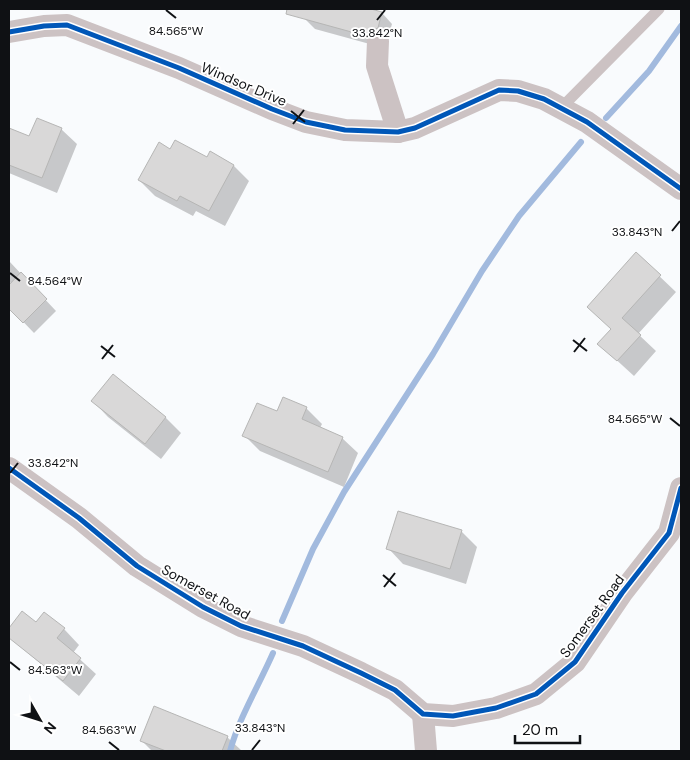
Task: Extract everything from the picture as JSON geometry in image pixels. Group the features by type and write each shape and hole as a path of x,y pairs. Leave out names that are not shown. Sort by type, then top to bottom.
{"street":[{"name":"Windsor Drive","path":"9,32 44,26 66,25 179,68 306,122 345,130 398,132 415,128 499,90 518,91 544,99 587,122 681,189"},
{"path":"378,41 377,66 398,132"},
{"name":"Somerset Road","path":"9,468 79,518 137,566 202,606 240,626 303,646 361,673 395,690 423,714 453,716 496,708 536,694 575,662 622,593 669,533 681,497"},
{"path":"423,714 426,751"}],"lane":[{"path":"561,108 659,9"}],"building":[{"path":"287,9 371,9 382,12 378,28 372,30 366,36 286,14"},
{"path":"37,118 62,128 42,178 9,165 9,128 29,136"},
{"path":"175,140 207,157 210,151 234,165 209,211 180,196 177,201 138,180 159,142 170,149"},
{"path":"636,252 661,275 622,318 641,335 617,361 597,344 611,329 587,307"},
{"path":"21,272 47,299 23,323 9,309 9,285"},
{"path":"113,374 166,417 145,444 91,401"},
{"path":"283,397 307,407 302,419 343,437 328,472 242,436 257,403 277,411"},
{"path":"398,511 462,530 450,569 386,549"},
{"path":"22,611 36,622 44,612 65,628 57,638 81,658 63,681 9,638 9,628"},
{"path":"154,706 228,736 222,751 166,751 140,741"}],"waterway":[{"path":"606,118 649,71 681,26"},
{"path":"282,621 313,549 344,492 433,354 482,271 519,216 581,142"},
{"path":"230,751 244,714 273,653"}],"cycle path":[{"path":"9,32 44,26 67,25 179,68 306,122 345,130 398,132 415,128 499,90 518,91 544,99 587,122 681,189"},
{"path":"9,468 79,518 137,566 203,607 241,626 303,646 361,673 395,690 423,714 453,716 496,708 536,694 575,662 622,593 669,533 681,488"}]}
